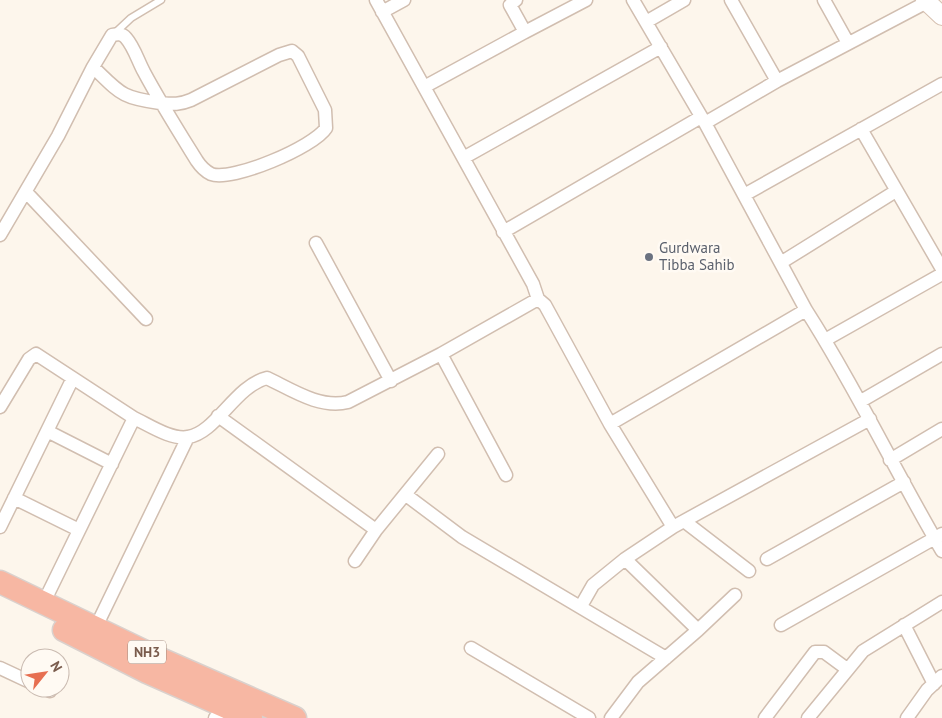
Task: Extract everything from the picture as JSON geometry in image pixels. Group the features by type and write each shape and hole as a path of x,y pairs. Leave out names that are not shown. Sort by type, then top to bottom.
{"highway":[{"name":"NH3","path":"0,582 43,604 147,672 220,712 251,718"},
{"name":"NH3","path":"0,599 296,718"}],"street":[{"path":"376,0 465,157 503,232 533,284 538,299 545,305 610,424 678,524 749,570"},
{"path":"382,12 404,0"},
{"path":"516,0 510,5 525,32"},
{"path":"424,87 586,0"},
{"path":"633,0 703,120 782,262 806,310 861,402 890,460 938,536 942,551"},
{"path":"646,22 684,0"},
{"path":"730,0 777,81"},
{"path":"824,0 848,43"},
{"path":"503,232 703,120 926,1 942,16"},
{"path":"0,235 58,136 93,67 112,35 124,36 128,41 162,103 197,161 203,170 212,175 234,174 288,155 311,143 322,135 326,128 325,110 298,56 292,51 279,55 178,105 162,103 141,101 125,96 93,67"},
{"path":"465,157 661,47"},
{"path":"744,195 862,130 940,90"},
{"path":"862,130 942,269"},
{"path":"782,262 896,191"},
{"path":"26,192 146,319"},
{"path":"316,243 391,381"},
{"path":"825,340 942,274"},
{"path":"0,407 32,355 36,354 72,380 134,418 174,435 188,437 199,432 218,416 246,388 267,378 308,397 336,405 348,402 441,354 538,299"},
{"path":"610,424 806,310"},
{"path":"441,354 506,475"},
{"path":"861,402 942,354"},
{"path":"0,527 72,380"},
{"path":"218,416 376,530"},
{"path":"43,604 134,418"},
{"path":"581,606 593,585 625,559 678,524 870,419"},
{"path":"890,460 942,430"},
{"path":"47,431 112,464"},
{"path":"92,635 188,437"},
{"path":"354,561 376,530 438,454"},
{"path":"767,559 904,482"},
{"path":"406,495 462,537 666,658"},
{"path":"14,498 79,530"},
{"path":"781,624 938,536"},
{"path":"625,559 698,630"},
{"path":"611,718 638,682 735,595"},
{"path":"808,718 847,669 874,642 942,602"},
{"path":"904,625 938,680 906,718"},
{"path":"471,648 589,718"},
{"path":"765,718 815,652 824,652 847,669"},
{"path":"1,672 20,679"}],"lane":[{"path":"112,35 131,18 161,0"}],"place":[{"name":"Gurdwara Tibba Sahib","path":"649,257"}]}
